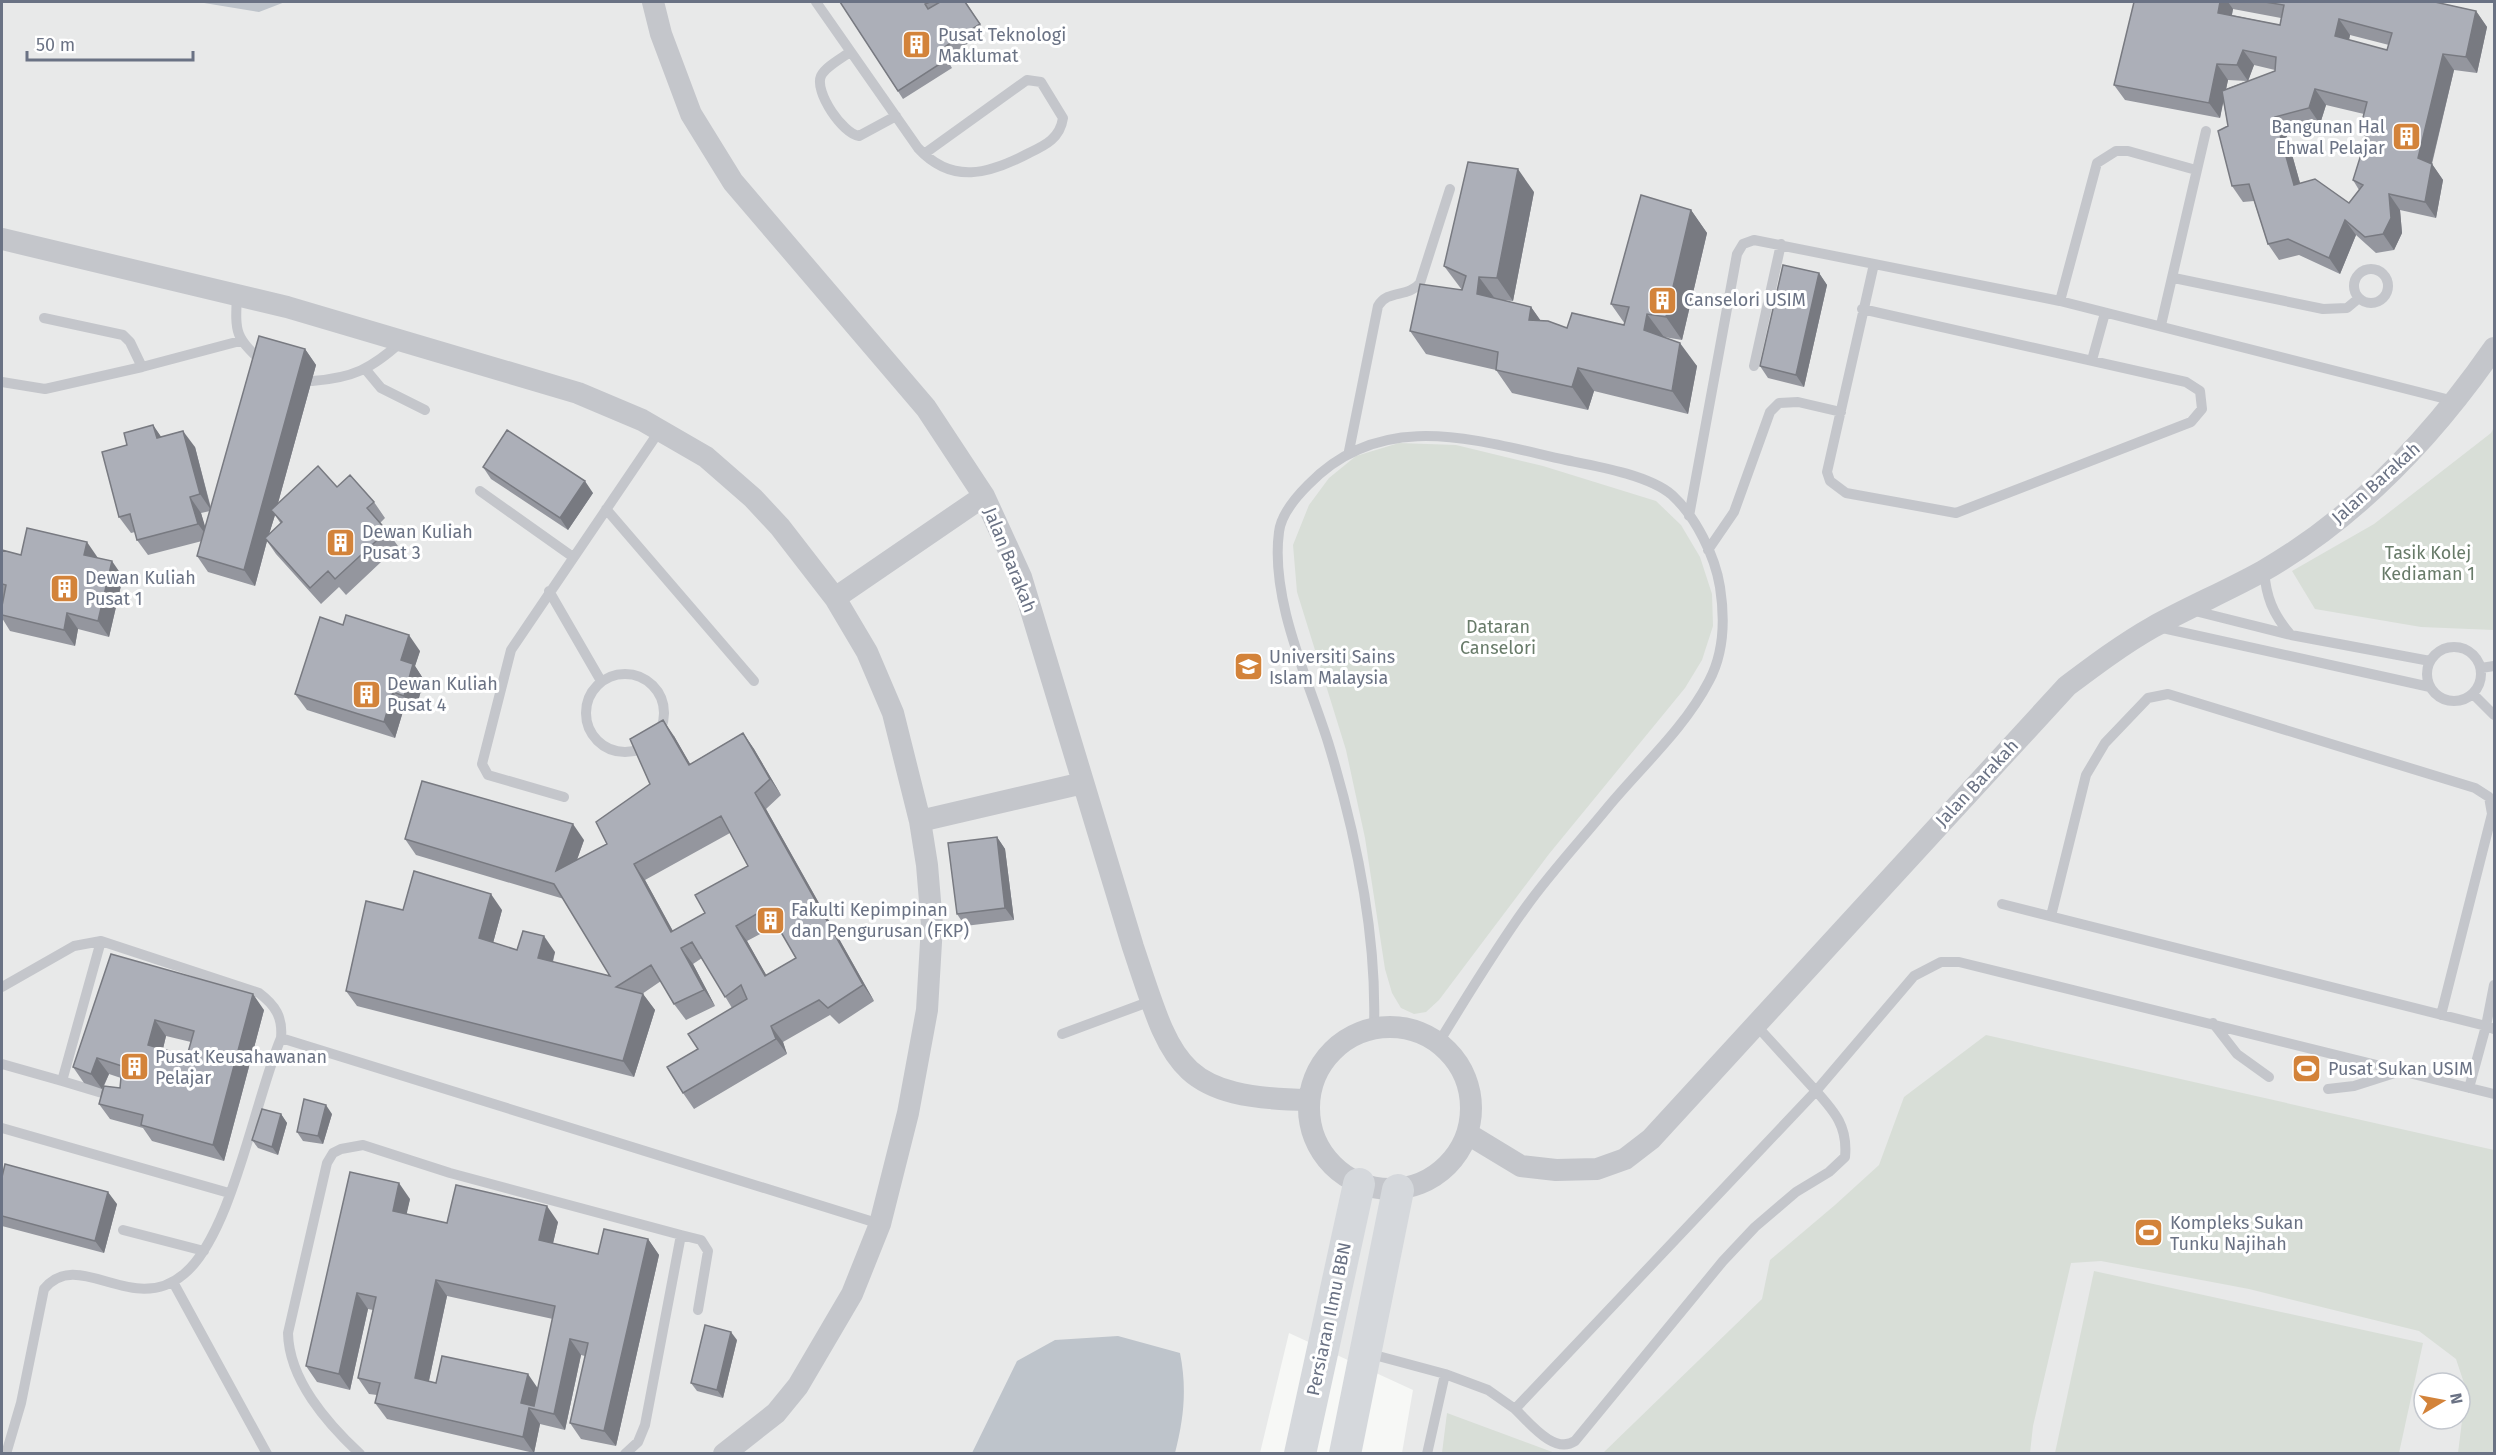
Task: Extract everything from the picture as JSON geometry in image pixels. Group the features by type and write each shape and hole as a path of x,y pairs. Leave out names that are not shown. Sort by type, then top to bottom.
{"street":[{"name":"Jalan Barakah","path":"653,2 691,114 733,182 926,408 984,496 1021,577 1151,1001 1177,1058 1196,1078 1220,1090 1263,1099 1309,1100"},
{"path":"2,240 237,293 578,393 642,420 706,458 753,498 780,527 835,598 867,652 893,713 920,821 932,925 927,1010 908,1113 880,1224 852,1294 798,1386 776,1413 724,1454"},
{"name":"Jalan Barakah","path":"1468,1134 1521,1166 1556,1170 1597,1169 1625,1160 1651,1138 2067,686 2106,657 2154,627 2264,570 2344,516 2420,444 2457,401 2494,348"},
{"path":"835,598 984,496"},
{"path":"920,821 1083,783"},
{"path":"1397,1026 1419,1031 1439,1042 1457,1061 1468,1083 1472,1109 1468,1134 1457,1155 1442,1172 1421,1184 1398,1190 1378,1189 1359,1184 1337,1170 1320,1150 1311,1126 1309,1100 1316,1074 1330,1053 1350,1036 1374,1027 1397,1026"},
{"name":"Persiaran Ilmu BBN","path":"1300,1454 1359,1184"},
{"path":"1345,1454 1398,1190"}],"lane":[{"path":"816,2 924,154 930,160 946,168 965,172 1002,168 1054,139 1061,129 1063,118 1041,82 1028,80 924,154"},
{"path":"850,52 822,74 820,81 823,96 844,129 859,136 896,116"},
{"path":"2161,325 2174,278 2206,131"},
{"path":"2060,301 2097,163 2116,151 2128,151 2196,170"},
{"path":"1349,451 1378,306 1389,294 1411,290 1420,283 1449,189"},
{"path":"1689,516 1737,254 1743,244 1748,241 1781,244 2060,301 2457,401"},
{"path":"1754,366 1781,244"},
{"path":"1862,309 2092,360 2194,386 2200,391 2202,409 2190,422 1956,513 1878,500 1837,489 1827,472 1862,309 1874,264"},
{"path":"2174,278 2323,309 2347,308 2359,298"},
{"path":"237,293 236,327 240,341 266,367"},
{"path":"2092,360 2105,313"},
{"path":"44,318 123,335 130,342 142,368"},
{"path":"2,382 45,389 142,368 240,341"},
{"path":"312,381 336,379 366,370 401,341"},
{"path":"366,370 381,388 425,410"},
{"path":"1708,550 1734,512 1770,412 1779,403 1798,402 1841,412"},
{"path":"564,797 494,778 484,771 482,764 511,650 660,430"},
{"path":"1374,1027 1376,989 1371,943 1352,832 1329,746 1290,628 1280,575 1278,528 1294,499 1319,473 1349,451 1381,441 1409,437 1460,437 1576,462 1652,484 1671,495 1689,516 1708,550 1719,584 1724,622 1721,647 1710,679 1683,722 1528,904 1439,1042"},
{"path":"480,491 573,557"},
{"path":"606,509 754,681"},
{"path":"2264,570 2270,604 2276,618 2291,634"},
{"path":"549,591 601,681"},
{"path":"2188,610 2291,634 2430,661"},
{"path":"2154,627 2430,687"},
{"path":"2461,647 2474,655 2481,668 2481,679 2473,694 2458,701 2442,698 2430,687 2427,678 2430,661 2440,650 2461,647"},
{"path":"2481,668 2494,666"},
{"path":"631,674 644,678 656,689 662,701 664,717 660,730 651,742 631,752 612,750 595,738 588,726 586,703 592,691 601,681 612,675 631,674"},
{"path":"2051,916 2086,775 2092,761 2148,698 2168,694 2475,788 2489,797 2492,814 2441,1015"},
{"path":"2473,694 2494,715"},
{"path":"2002,904 2490,1027"},
{"path":"62,1082 101,941"},
{"path":"2,987 74,946 101,941 259,993 278,1011 282,1025 281,1038 229,1193 204,1251 184,1275 164,1288 146,1290 80,1274 59,1276 51,1280 44,1289 21,1403 5,1453"},
{"path":"1515,1410 1816,1091 1904,987 1926,968 1941,962 1959,962 2494,1094"},
{"path":"2469,1088 2490,1027 2494,985"},
{"path":"1062,1034 1151,1001"},
{"path":"2213,1023 2236,1054 2269,1077"},
{"path":"1364,1352 1444,1374 1488,1390 1551,1441 1564,1445 1575,1441 1723,1261 1755,1227 1796,1191 1839,1163 1845,1156 1844,1131 1839,1116 1755,1024"},
{"path":"281,1038 880,1224"},
{"path":"2,1064 102,1093"},
{"path":"2328,1089 2354,1086 2404,1070"},
{"path":"2,1128 229,1193"},
{"path":"360,1454 325,1419 303,1382 288,1345 288,1333 327,1163 333,1153 351,1145 363,1145 450,1173 701,1240 708,1251 698,1310"},
{"path":"123,1230 204,1251"},
{"path":"627,1453 638,1442 645,1425 681,1235"},
{"path":"172,1282 267,1454"},
{"path":"1427,1454 1444,1374"}],"shaded area":[{"name":"Universiti Sains Islam Malaysia","path":"2,2 2494,2 2494,1453 1402,1453 1413,1390 1289,1333 1260,1453 2,1454"},
{"path":"198,2 285,2 259,12"},
{"path":"1118,1336 1180,1353 1183,1403 1181,1428 1175,1453 972,1453 1017,1361 1055,1340"}],"green space":[{"name":"Tasik Kolej Kediaman 1","path":"2494,427 2494,630 2421,627 2315,609 2292,571 2374,524 2491,433"},
{"name":"Dataran Canselori","path":"1399,443 1456,445 1543,466 1656,501 1681,525 1700,557 1712,594 1713,626 1702,660 1685,688 1549,854 1439,1000 1426,1012 1414,1014 1401,1008 1392,993 1385,969 1365,838 1346,750 1297,592 1293,545 1309,505 1329,478 1356,456"},
{"name":"Kompleks Sukan Tunku Najihah","path":"1986,1035 2494,1150 2494,1453 2458,1453 2461,1431 2472,1431 2472,1371 2460,1371 2456,1359 2419,1331 2249,1289 2101,1261 2071,1263 2033,1426 2030,1453 1603,1453 1762,1299 1770,1260 1879,1165 1904,1097"},
{"path":"2094,1271 2423,1343 2417,1371 2412,1371 2412,1393 2399,1453 2055,1453"},
{"path":"1447,1413 1555,1453 1442,1453"}],"building":[{"name":"Pusat Teknologi Maklumat","path":"840,2 930,2 925,4 928,9 940,2 965,2 980,24 940,50 946,60 898,91"},
{"name":"Bangunan Hal Ehwal Pelajar","path":"2134,2 2220,2 2218,13 2280,25 2284,5 2265,2 2435,2 2476,11 2466,57 2443,54 2418,158 2432,164 2425,202 2389,194 2391,218 2383,234 2365,237 2345,220 2329,258 2288,239 2268,244 2249,184 2232,186 2218,131 2228,126 2222,91 2275,71 2276,57 2243,50 2237,65 2217,64 2209,103 2114,85","holes":["2339,19 2392,33 2387,50 2335,36","2315,89 2367,102 2360,129 2368,132 2353,180 2363,185 2349,203 2315,179 2294,185 2275,117 2309,108"]},
{"path":"1468,162 1518,169 1497,278 1479,277 1477,294 1531,307 1529,320 1548,321 1567,328 1572,313 1624,325 1629,307 1611,304 1641,195 1691,210 1666,317 1647,314 1644,330 1680,343 1672,391 1578,368 1572,387 1496,370 1498,352 1410,331 1420,284 1462,290 1466,276 1444,266"},
{"path":"1783,265 1819,273 1796,375 1760,366"},
{"path":"259,336 305,349 244,570 197,556"},
{"path":"153,425 157,438 183,431 200,494 190,497 198,524 137,540 130,514 119,517 102,452 127,445 124,433"},
{"path":"507,430 585,481 560,518 483,467"},
{"name":"Dewan Kuliah Pusat 3","path":"318,466 337,487 350,475 374,502 367,508 387,531 335,579 328,571 310,588 265,538 282,522 271,510"},
{"name":"Dewan Kuliah Pusat 1","path":"27,528 87,542 84,555 112,561 98,621 67,613 64,630 2,615 6,585 2,584 2,550 21,555"},
{"name":"Dewan Kuliah Pusat 4","path":"346,615 409,635 401,660 413,664 404,696 393,692 384,722 295,694 320,617 343,625"},
{"name":"Fakulti Kepimpinan dan Pengurusan (FKP)","path":"663,720 689,765 743,733 770,779 755,793 863,985 828,1008 819,1000 771,1026 776,1039 683,1093 667,1067 698,1049 688,1034 747,999 741,985 725,997 692,942 681,948 704,990 674,1004 651,965 616,987 643,994 623,1061 346,991 366,901 403,910 414,871 491,894 479,938 517,950 523,931 544,936 538,958 610,976 554,884 405,839 422,781 573,824 556,871 607,844 596,822 650,784 630,739","holes":["721,816 748,866 695,895 705,913 671,932 634,864","767,908 796,958 765,976 736,926"]},
{"path":"997,837 1005,908 957,914 948,843"},
{"name":"Pusat Keusahawanan Pelajar","path":"111,954 253,994 213,1145 141,1125 143,1115 99,1104 104,1086 120,1088 122,1066 97,1058 91,1074 73,1067","holes":["155,1020 194,1031 187,1056 148,1045"]},
{"path":"304,1099 326,1105 318,1136 297,1132"},
{"path":"262,1109 281,1114 272,1147 252,1140"},
{"path":"5,1164 108,1192 95,1241 2,1216 2,1177"},
{"path":"350,1172 399,1183 393,1211 447,1223 456,1185 547,1206 539,1240 598,1254 604,1229 648,1239 604,1431 570,1423 588,1343 570,1339 554,1414 529,1408 523,1437 375,1403 380,1383 358,1378 376,1297 357,1293 339,1374 306,1366","holes":["436,1280 555,1306 534,1406 521,1403 528,1374 442,1356 436,1383 415,1378"]},
{"path":"705,1325 731,1332 717,1390 691,1383"}],"place":[{"name":"Pusat Teknologi Maklumat","path":"917,45"},
{"name":"Bangunan Hal Ehwal Pelajar","path":"2406,137"},
{"name":"Canselori USIM","path":"1663,300"},
{"name":"Dewan Kuliah Pusat 3","path":"341,542"},
{"name":"Dewan Kuliah Pusat 1","path":"64,588"},
{"name":"Universiti Sains Islam Malaysia","path":"1248,667"},
{"name":"Dewan Kuliah Pusat 4","path":"366,694"},
{"name":"Fakulti Kepimpinan dan Pengurusan (FKP)","path":"770,920"},
{"name":"Pusat Keusahawanan Pelajar","path":"134,1067"},
{"name":"Pusat Sukan USIM","path":"2307,1069"},
{"name":"Kompleks Sukan Tunku Najihah","path":"2149,1233"}]}
